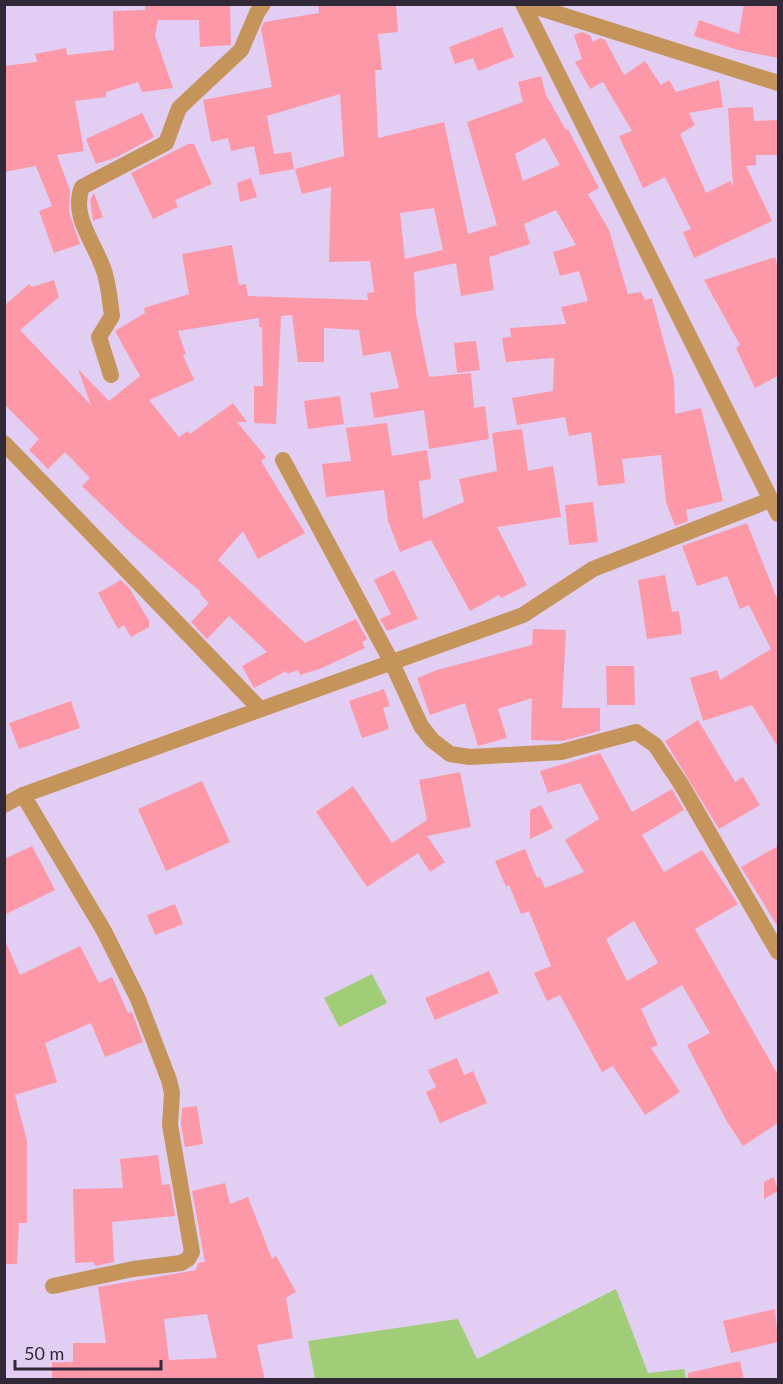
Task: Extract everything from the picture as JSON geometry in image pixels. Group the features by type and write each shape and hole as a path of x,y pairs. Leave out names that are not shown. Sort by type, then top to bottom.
{"street":[{"path":"111,375 99,338 112,316 105,274 80,217 78,198 82,187 166,143 180,108 241,50 257,12 263,4"},
{"path":"525,4 778,83"},
{"path":"4,805 23,795 523,615 593,570 774,507 525,4"},
{"path":"4,443 260,709"},
{"path":"283,460 392,663 421,726 432,740 450,754 470,757 561,752 636,732 646,736 681,784 778,952"},
{"path":"23,795 109,941 138,999 169,1080 172,1093 170,1125 192,1252 188,1260 181,1263 132,1269 52,1286"}],"green space":[{"path":"372,974 387,1003 339,1027 324,998"},
{"path":"616,1289 648,1373 684,1369 686,1379 315,1379 308,1341 458,1319 477,1359"}],"building":[{"path":"145,4 230,4 231,45 200,47 199,20 158,20 155,36 173,88 142,92 138,82 106,92 106,97 75,101 84,151 57,155 70,190 69,212 80,244 54,253 39,211 52,206 36,166 4,172 4,66 37,62 35,54 66,48 67,55 114,50 113,11 145,10"},
{"path":"318,4 396,4 398,32 378,34 382,70 375,70 378,138 444,122 468,234 497,225 467,122 523,102 518,82 541,76 546,95 566,130 568,129 599,188 588,194 609,230 628,294 641,292 645,300 652,298 674,379 675,414 701,408 723,501 686,510 688,521 675,526 666,502 661,455 622,459 625,483 598,486 591,432 569,436 565,417 517,425 512,398 553,391 554,358 506,362 502,338 511,337 510,328 566,324 561,307 588,301 579,271 560,276 553,252 576,245 556,210 524,224 530,244 489,257 494,290 461,296 456,263 414,272 416,314 429,377 471,373 474,408 485,406 489,439 429,449 424,410 374,418 370,393 399,388 390,351 363,356 359,330 324,328 324,362 298,362 292,315 281,316 276,424 254,423 254,386 263,386 262,327 259,327 259,318 178,331 186,354 183,355 194,380 149,400 179,437 188,431 190,434 233,403 247,422 237,422 266,457 261,461 305,533 258,559 243,531 218,560 307,645 305,643 356,619 367,639 362,642 365,648 322,668 300,675 298,670 287,674 286,671 254,688 242,666 267,652 229,616 207,639 191,622 209,603 200,594 201,592 131,533 82,486 90,478 65,452 48,469 29,450 39,439 4,404 4,306 29,284 32,287 54,280 59,297 20,330 91,405 78,369 109,401 140,376 115,331 145,313 144,308 189,294 182,254 232,245 239,285 246,284 248,296 368,300 367,293 374,292 370,261 329,262 331,187 302,194 295,169 344,156 340,94 267,116 274,154 291,152 294,169 260,175 254,146 231,151 228,138 211,142 203,100 272,87 261,29 264,22 319,13","holes":["545,138 560,165 523,181 515,154","434,208 443,250 405,259 400,213"]},
{"path":"744,4 778,4 778,58 738,50 694,36 699,20 739,34"},
{"path":"502,27 514,57 478,71 473,58 455,64 449,47"},
{"path":"582,32 590,35 593,42 600,38 605,40 624,75 645,61 661,85 669,80 676,92 719,80 723,107 689,113 695,125 680,134 706,193 730,181 733,186 728,108 753,107 754,121 778,120 778,155 756,155 756,165 746,166 772,221 694,258 683,232 691,229 665,177 643,188 619,136 632,131 603,82 590,89 575,62 582,59 574,35"},
{"path":"142,113 154,137 117,157 96,164 86,139"},
{"path":"188,144 194,144 212,184 175,200 178,207 153,219 131,173"},
{"path":"251,178 257,197 240,202 237,183"},
{"path":"94,193 103,217 93,221 90,200"},
{"path":"775,257 778,267 778,376 755,388 736,348 740,345 704,280"},
{"path":"476,341 480,370 457,373 454,343"},
{"path":"340,396 344,424 308,429 304,401"},
{"path":"387,423 392,456 427,450 431,479 419,481 423,519 464,502 459,479 497,471 492,433 522,429 528,471 553,466 561,517 497,527 527,585 501,598 499,595 470,611 431,540 400,552 388,521 384,490 326,497 322,464 351,461 346,428"},
{"path":"593,502 598,542 569,545 565,505"},
{"path":"747,523 778,601 778,747 752,705 703,721 690,678 717,670 720,680 771,649 749,605 740,609 727,576 697,586 682,546"},
{"path":"394,570 418,619 387,631 380,619 391,614 374,580"},
{"path":"665,575 672,612 679,611 682,634 647,639 638,580"},
{"path":"121,580 130,589 149,621 149,627 131,637 124,625 118,629 98,593"},
{"path":"533,629 566,630 562,708 600,708 600,731 563,741 531,740 532,698 498,709 507,738 478,746 465,703 430,715 417,678 437,670 532,645"},
{"path":"606,666 634,666 635,705 607,705"},
{"path":"384,689 390,706 383,708 389,729 362,738 349,701"},
{"path":"71,701 80,728 19,749 9,723"},
{"path":"698,720 735,782 743,777 760,805 719,829 665,741"},
{"path":"600,753 632,812 672,789 684,810 642,835 664,872 702,850 738,904 695,929 778,1075 778,1123 743,1146 726,1120 687,1045 710,1033 682,985 641,1009 658,1045 651,1048 680,1092 645,1115 613,1066 602,1072 560,995 547,1001 534,973 551,966 529,911 521,914 509,885 506,887 495,861 525,849 537,878 540,877 545,888 584,872 565,840 599,819 580,783 548,793 540,771","holes":["634,921 658,963 627,981 606,939"]},
{"path":"460,772 471,827 427,836 445,862 430,872 418,853 367,887 316,812 353,786 392,843 427,820 419,780"},
{"path":"202,781 230,842 166,871 138,809"},
{"path":"541,805 553,828 530,839 530,810"},
{"path":"32,846 55,890 4,915 4,859"},
{"path":"778,846 778,927 741,867"},
{"path":"175,904 183,924 155,935 147,915"},
{"path":"4,938 20,975 80,946 99,983 112,977 128,1013 132,1012 143,1042 105,1057 91,1023 45,1043 57,1082 15,1095 27,1141 27,1223 19,1223 17,1264 4,1264"},
{"path":"489,971 499,993 435,1020 425,998"},
{"path":"457,1058 464,1075 473,1071 487,1103 440,1123 426,1092 436,1087 428,1070"},
{"path":"197,1106 203,1144 185,1147 181,1124 182,1108"},
{"path":"158,1155 162,1185 170,1184 175,1216 112,1222 114,1262 95,1266 94,1262 75,1263 73,1189 123,1188 120,1159"},
{"path":"774,1177 778,1191 764,1199 764,1182"},
{"path":"225,1183 230,1204 248,1197 272,1259 276,1256 296,1292 286,1298 293,1338 257,1345 265,1380 52,1380 52,1362 73,1362 73,1343 106,1343 98,1287 196,1270 198,1263 205,1262 192,1191","holes":["207,1314 217,1358 169,1360 164,1319"]},
{"path":"775,1309 778,1342 731,1353 723,1321"},
{"path":"740,1361 744,1380 688,1380 688,1373"}]}
